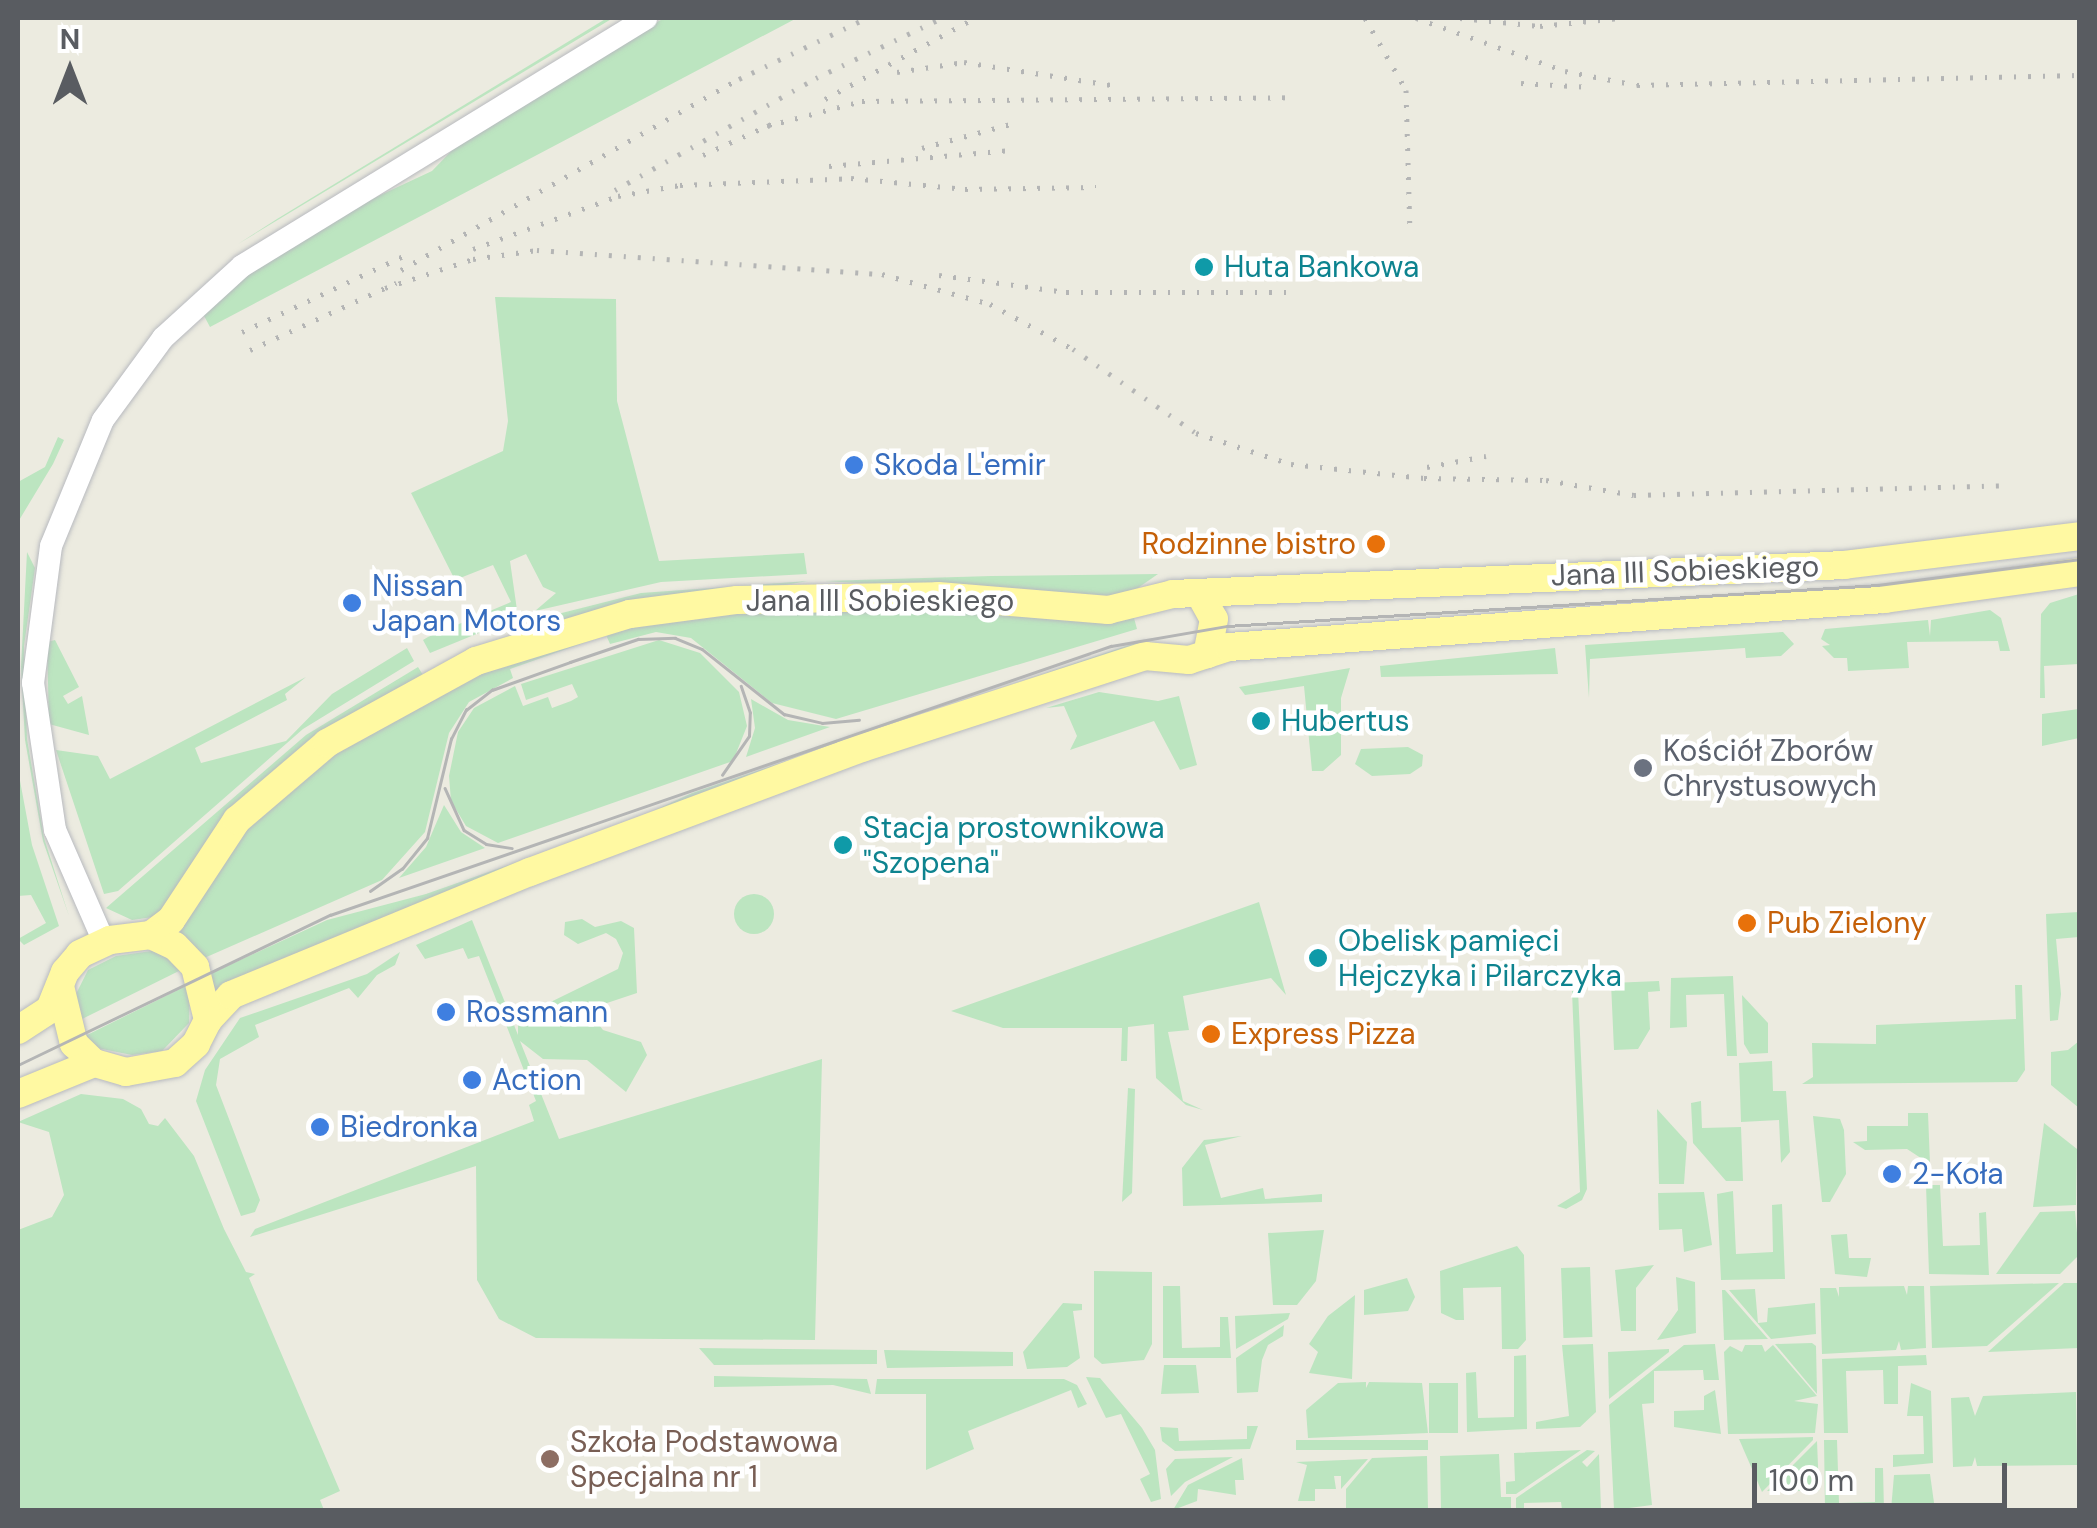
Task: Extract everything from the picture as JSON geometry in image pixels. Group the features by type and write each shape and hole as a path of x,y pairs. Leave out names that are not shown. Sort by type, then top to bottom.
{"main road":[{"name":"Jana III Sobieskiego","path":"151,934 171,920 237,820 306,757 413,691 546,636 641,612 736,600 952,596 1108,610 1172,594 1201,596 1861,564 2080,536"},
{"name":"Jana III Sobieskiego","path":"208,1020 232,995 546,866 897,735 1158,655 1189,660 1207,654 1884,599 2080,572"},
{"path":"1201,596 1214,620 1207,654"},
{"path":"1154,600 1146,630 1158,655"},
{"path":"18,1030 47,1012 75,960 104,942 151,934 182,952 195,967 208,1020 190,1052 162,1069 136,1073 94,1063 18,1094"},
{"path":"60,986 67,1031 94,1063"}],"street":[{"path":"104,942 57,838 33,684 51,546 103,420 162,338 242,266 646,18"}],"green space":[{"path":"607,18 613,18 238,244 277,219"},
{"path":"664,18 797,18 210,327 202,312 239,281 357,206 432,171 461,141"},
{"path":"495,297 616,299 617,401 659,561 804,553 807,574 661,582 535,611 556,593 543,587 526,554 510,561 518,617 430,653 423,640 511,602 493,565 455,580 411,493 503,451 508,421"},
{"path":"58,437 64,440 53,464 18,522 18,482 45,467"},
{"path":"27,552 35,568 24,646 27,739 44,838 69,916 43,841 25,740 21,667"},
{"path":"1158,574 1122,599 825,581 991,576"},
{"path":"808,581 537,628 534,620 641,593"},
{"path":"2079,594 2079,664 2044,666 2045,698 2040,698 2041,614 2050,603"},
{"path":"956,606 1134,618 1137,629 836,719 772,703 691,638 656,632 610,644 606,635 510,669 513,678 469,702 449,733 425,832 382,880 202,959 176,935 210,873 268,801 387,716 536,648 688,614"},
{"path":"1990,610 2001,618 2010,651 2000,651 1998,641 1907,642 1909,668 1848,671 1847,658 1834,658 1822,646 1830,645 1821,639 1825,629 1928,620 1930,636 1931,620"},
{"path":"1783,632 1794,644 1781,656 1746,658 1745,648 1590,659 1589,698 1585,645"},
{"path":"55,640 79,687 63,696 68,704 82,696 89,735 49,724 47,642"},
{"path":"659,640 700,653 739,692 747,726 733,761 498,843 466,826 451,801 449,776 458,732 474,708 515,686 523,706 548,697 552,708 578,697 572,684 526,700 521,684"},
{"path":"1138,642 1140,645 215,991 210,974 327,920 426,894 623,825 692,793"},
{"path":"407,648 414,661 303,729 118,891 104,894 56,750 98,756 110,779 306,677 285,694 287,700 195,748 201,763 286,741 332,694"},
{"path":"1555,648 1558,674 1381,677 1380,666"},
{"path":"418,667 423,675 360,711 160,916 132,920 106,908 306,735"},
{"path":"1350,668 1341,698 1341,755 1323,771 1312,771 1304,686 1245,695 1239,687"},
{"path":"1099,692 1158,701 1179,696 1197,765 1180,770 1154,721 1070,750 1077,736 1064,706 1046,708"},
{"path":"751,699 788,720 830,727 746,757 755,728"},
{"path":"2079,709 2079,738 2042,746 2042,714"},
{"path":"1408,747 1423,755 1422,766 1410,774 1372,776 1355,764 1361,749"},
{"path":"18,770 32,845 59,926 24,945 18,939 46,923 31,895 18,896"},
{"path":"444,805 461,832 485,848 399,878 426,847"},
{"path":"754,894 768,900 774,914 768,928 754,934 740,928 734,914 740,900"},
{"path":"1259,902 1286,995 1271,978 1183,996 1189,1030 1168,1032 1183,1101 1203,1110 1186,1105 1156,1078 1154,1024 1128,1027 1127,1061 1121,1061 1122,1028 1003,1028 951,1011"},
{"path":"2079,912 2079,937 2056,939 2061,994 2058,1020 2050,1021 2046,914"},
{"path":"582,919 595,927 621,921 634,928 637,993 604,1004 594,1018 603,1030 641,1042 647,1055 626,1092 587,1060 543,1059 520,1041 559,1139 822,1059 815,1340 536,1338 499,1319 477,1280 476,1166 250,1237 255,1229 534,1121 529,1105 536,1101 479,956 468,959 463,948 425,959 416,945 472,920 518,1035 518,1018 618,969 623,953 616,939 606,933 578,944 564,935 565,922"},
{"path":"159,950 183,969 76,1022 75,996 88,970 116,956"},
{"path":"400,952 395,965 377,975 358,998 349,988 255,1025 259,1037 220,1059 216,1085 260,1200 255,1212 241,1216 196,1101 205,1070 240,1018 367,974"},
{"path":"1733,976 1737,1056 1727,1056 1724,994 1686,995 1687,1027 1670,1028 1671,978"},
{"path":"1659,981 1660,991 1648,992 1650,1029 1638,1049 1614,1050 1611,983"},
{"path":"190,984 189,1023 162,1051 132,1055 92,1047 83,1037"},
{"path":"2015,985 2022,985 2025,1070 2017,1082 1802,1084 1813,1077 1812,1043 1876,1044 1876,1025 2016,1019"},
{"path":"1578,990 1587,1189 1582,1200 1566,1209 1557,1206 1580,1192 1572,991"},
{"path":"1742,995 1768,1023 1768,1053 1750,1054 1744,1044"},
{"path":"2080,1041 2079,1108 2051,1085 2051,1052 2068,1050"},
{"path":"1772,1061 1773,1091 1786,1091 1790,1152 1781,1163 1779,1120 1741,1122 1739,1063"},
{"path":"1128,1088 1135,1089 1132,1193 1122,1202"},
{"path":"81,1094 123,1099 141,1109 149,1124 158,1126 165,1118 194,1156 246,1272 255,1274 249,1278 340,1491 320,1500 324,1510 18,1510 18,1230 52,1217 64,1195 49,1132 18,1122"},
{"path":"1701,1101 1702,1128 1741,1127 1743,1181 1726,1181 1693,1143 1691,1103"},
{"path":"1657,1109 1687,1142 1684,1184 1659,1184"},
{"path":"1908,1113 1928,1113 1930,1164 1907,1149 1865,1150 1853,1142 1867,1141 1867,1126 1908,1126"},
{"path":"1813,1116 1840,1119 1844,1130 1846,1174 1830,1202 1822,1202"},
{"path":"2044,1123 2077,1149 2076,1205 2033,1207"},
{"path":"1242,1136 1205,1145 1221,1198 1263,1188 1265,1199 1322,1194 1322,1202 1183,1206 1182,1168 1204,1140"},
{"path":"1926,1185 1940,1185 1943,1246 1980,1245 1979,1213 1986,1212 1989,1275 1929,1274"},
{"path":"1733,1191 1736,1254 1773,1252 1772,1205 1782,1204 1785,1279 1721,1280 1717,1194"},
{"path":"1704,1192 1712,1245 1684,1252 1682,1229 1659,1230 1658,1193"},
{"path":"2075,1211 2079,1255 2060,1274 1996,1274 2040,1212"},
{"path":"1324,1230 1316,1281 1297,1305 1273,1305 1268,1233"},
{"path":"1847,1234 1849,1258 1871,1258 1867,1277 1835,1274 1831,1235"},
{"path":"1517,1246 1524,1255 1526,1340 1518,1349 1502,1349 1501,1287 1463,1288 1464,1320 1456,1320 1441,1313 1440,1271"},
{"path":"1654,1265 1636,1288 1636,1331 1621,1331 1615,1270"},
{"path":"1590,1267 1592,1337 1563,1338 1561,1268"},
{"path":"1094,1271 1152,1272 1152,1344 1144,1360 1102,1364 1094,1357"},
{"path":"1676,1277 1695,1282 1696,1333 1657,1340 1678,1310"},
{"path":"1407,1278 1415,1297 1408,1311 1364,1315 1364,1290"},
{"path":"2059,1283 1987,1346 1932,1348 1930,1286"},
{"path":"2064,1283 2079,1283 2079,1348 1988,1352"},
{"path":"1163,1286 1180,1286 1182,1348 1220,1347 1220,1317 1228,1317 1231,1358 1163,1358"},
{"path":"1904,1286 1907,1295 1908,1286 1924,1286 1926,1348 1901,1350 1899,1341 1896,1350 1822,1354 1820,1288 1836,1288 1839,1297 1839,1287"},
{"path":"1755,1289 1758,1323 1767,1322 1768,1308 1815,1303 1816,1334 1771,1339 1729,1290"},
{"path":"1725,1290 1768,1339 1724,1340"},
{"path":"1355,1295 1352,1379 1309,1373 1318,1352 1309,1344 1328,1316"},
{"path":"1063,1303 1082,1304 1082,1310 1073,1311 1080,1358 1067,1367 1027,1369 1023,1352"},
{"path":"1290,1313 1288,1319 1236,1349 1235,1316"},
{"path":"1284,1325 1283,1336 1268,1345 1262,1360 1258,1392 1237,1393 1236,1358"},
{"path":"1593,1344 1596,1412 1580,1427 1536,1429 1536,1422 1569,1416 1562,1345"},
{"path":"1715,1344 1719,1380 1704,1380 1703,1370 1654,1371 1654,1403 1642,1404 1652,1505 1614,1510 1609,1405 1684,1345"},
{"path":"1775,1344 1816,1346 1817,1394"},
{"path":"1745,1345 1762,1345 1765,1352 1773,1345 1817,1396 1794,1401 1818,1404 1815,1433 1728,1434 1724,1352 1730,1346 1742,1352"},
{"path":"699,1348 877,1350 877,1364 714,1365"},
{"path":"884,1350 1013,1352 1013,1366 887,1368"},
{"path":"1608,1352 1669,1352 1609,1399"},
{"path":"1526,1355 1527,1429 1467,1432 1466,1373 1476,1372 1478,1418 1514,1417 1514,1356"},
{"path":"1926,1355 1927,1365 1898,1366 1898,1404 1884,1404 1883,1370 1846,1371 1848,1433 1824,1433 1822,1359"},
{"path":"1164,1365 1196,1365 1199,1393 1161,1394"},
{"path":"714,1376 867,1379 871,1394 833,1385 714,1387"},
{"path":"1086,1377 1100,1378 1142,1428 1155,1450 1161,1499 1151,1502 1140,1479 1150,1474 1121,1414 1106,1418"},
{"path":"877,1379 1064,1379 1077,1385 1087,1404 1078,1408 1071,1390 968,1431 974,1449 926,1470 926,1394 875,1394"},
{"path":"1366,1382 1366,1388 1369,1382 1422,1383 1428,1433 1308,1438 1306,1410 1338,1383"},
{"path":"1429,1383 1458,1383 1458,1433 1429,1433"},
{"path":"1911,1383 1931,1391 1933,1463 1893,1467 1893,1455 1924,1454 1923,1416 1907,1416"},
{"path":"1715,1390 1721,1434 1674,1427 1674,1411 1704,1410 1704,1396"},
{"path":"2076,1392 2077,1465 1977,1466 1975,1457 1972,1466 1953,1467 1951,1398 1969,1397 1975,1416 1983,1396"},
{"path":"1247,1426 1258,1426 1250,1449 1175,1451 1162,1441 1160,1427 1178,1428 1179,1441 1247,1439"},
{"path":"1739,1439 1813,1440 1762,1492"},
{"path":"1296,1440 1428,1440 1428,1450 1296,1450"},
{"path":"1824,1440 1837,1440 1839,1503 1875,1502 1875,1468 1883,1468 1884,1510 1825,1510"},
{"path":"1817,1441 1819,1491 1767,1491"},
{"path":"1581,1450 1516,1494 1506,1494 1506,1482 1515,1481 1514,1453"},
{"path":"1587,1450 1595,1451 1582,1462 1587,1467 1599,1454 1601,1510 1562,1510 1561,1502 1524,1503 1524,1510 1516,1510 1516,1498"},
{"path":"1499,1454 1501,1497 1511,1497 1511,1509 1441,1510 1440,1456"},
{"path":"1427,1456 1428,1510 1346,1510 1346,1489 1372,1458"},
{"path":"1233,1457 1185,1482 1171,1496 1166,1469 1175,1459"},
{"path":"1242,1458 1244,1480 1235,1480 1236,1495 1198,1489 1197,1501 1173,1510 1188,1485"},
{"path":"1368,1459 1341,1489 1341,1476 1334,1476 1336,1489 1315,1489 1315,1501 1298,1501 1307,1465 1296,1462"},
{"path":"1930,1474 1935,1510 1891,1510 1894,1475"}],"tram line":[{"path":"18,1065 330,915 1111,646 1227,626 1878,585 2080,559"},
{"path":"370,891 402,869 427,838 451,739 466,710 492,690 570,662 638,639 675,638 702,649 784,714 822,723 859,720"},
{"path":"722,775 749,736 750,713 741,687"},
{"path":"445,788 464,830 486,844 512,848"}],"railway":[{"path":"401,270 739,79 867,18"},
{"path":"615,190 816,78 942,18"},
{"path":"825,99 975,18"},
{"path":"1365,18 1406,90 1410,229"},
{"path":"1416,18 1565,71 1637,85 2080,75"},
{"path":"1460,18 1540,26 1620,18"},
{"path":"897,72 964,62 1111,85"},
{"path":"1521,83 1591,87"},
{"path":"767,126 862,101 1297,97"},
{"path":"703,155 780,120"},
{"path":"922,148 1011,124"},
{"path":"829,166 1011,150"},
{"path":"473,249 618,196 680,185 851,178 965,189 1096,187"},
{"path":"385,288 473,259 537,250 882,274 990,304 1073,349 1196,433 1291,464 1424,478 1546,480 1634,495 2007,485"},
{"path":"242,332 410,253"},
{"path":"939,275 1066,292 1289,292"},
{"path":"250,350 396,283"},
{"path":"1427,467 1486,456"}],"place":[{"name":"Huta Bankowa","path":"1204,267"},
{"name":"Skoda L'emir","path":"854,465"},
{"name":"Rodzinne bistro","path":"1376,544"},
{"name":"Nissan Japan Motors","path":"352,603"},
{"name":"Hubertus","path":"1261,721"},
{"name":"Kościół Zborów Chrystusowych","path":"1643,768"},
{"name":"Stacja prostownikowa \"Szopena\"","path":"843,845"},
{"name":"Pub Zielony","path":"1747,923"},
{"name":"Obelisk pamięci Hejczyka i Pilarczyka","path":"1318,958"},
{"name":"Rossmann","path":"446,1012"},
{"name":"Express Pizza","path":"1211,1034"},
{"name":"Action","path":"472,1080"},
{"name":"Biedronka","path":"320,1127"},
{"name":"2-Koła","path":"1892,1174"},
{"name":"Szkoła Podstawowa Specjalna nr 1","path":"550,1459"}]}
